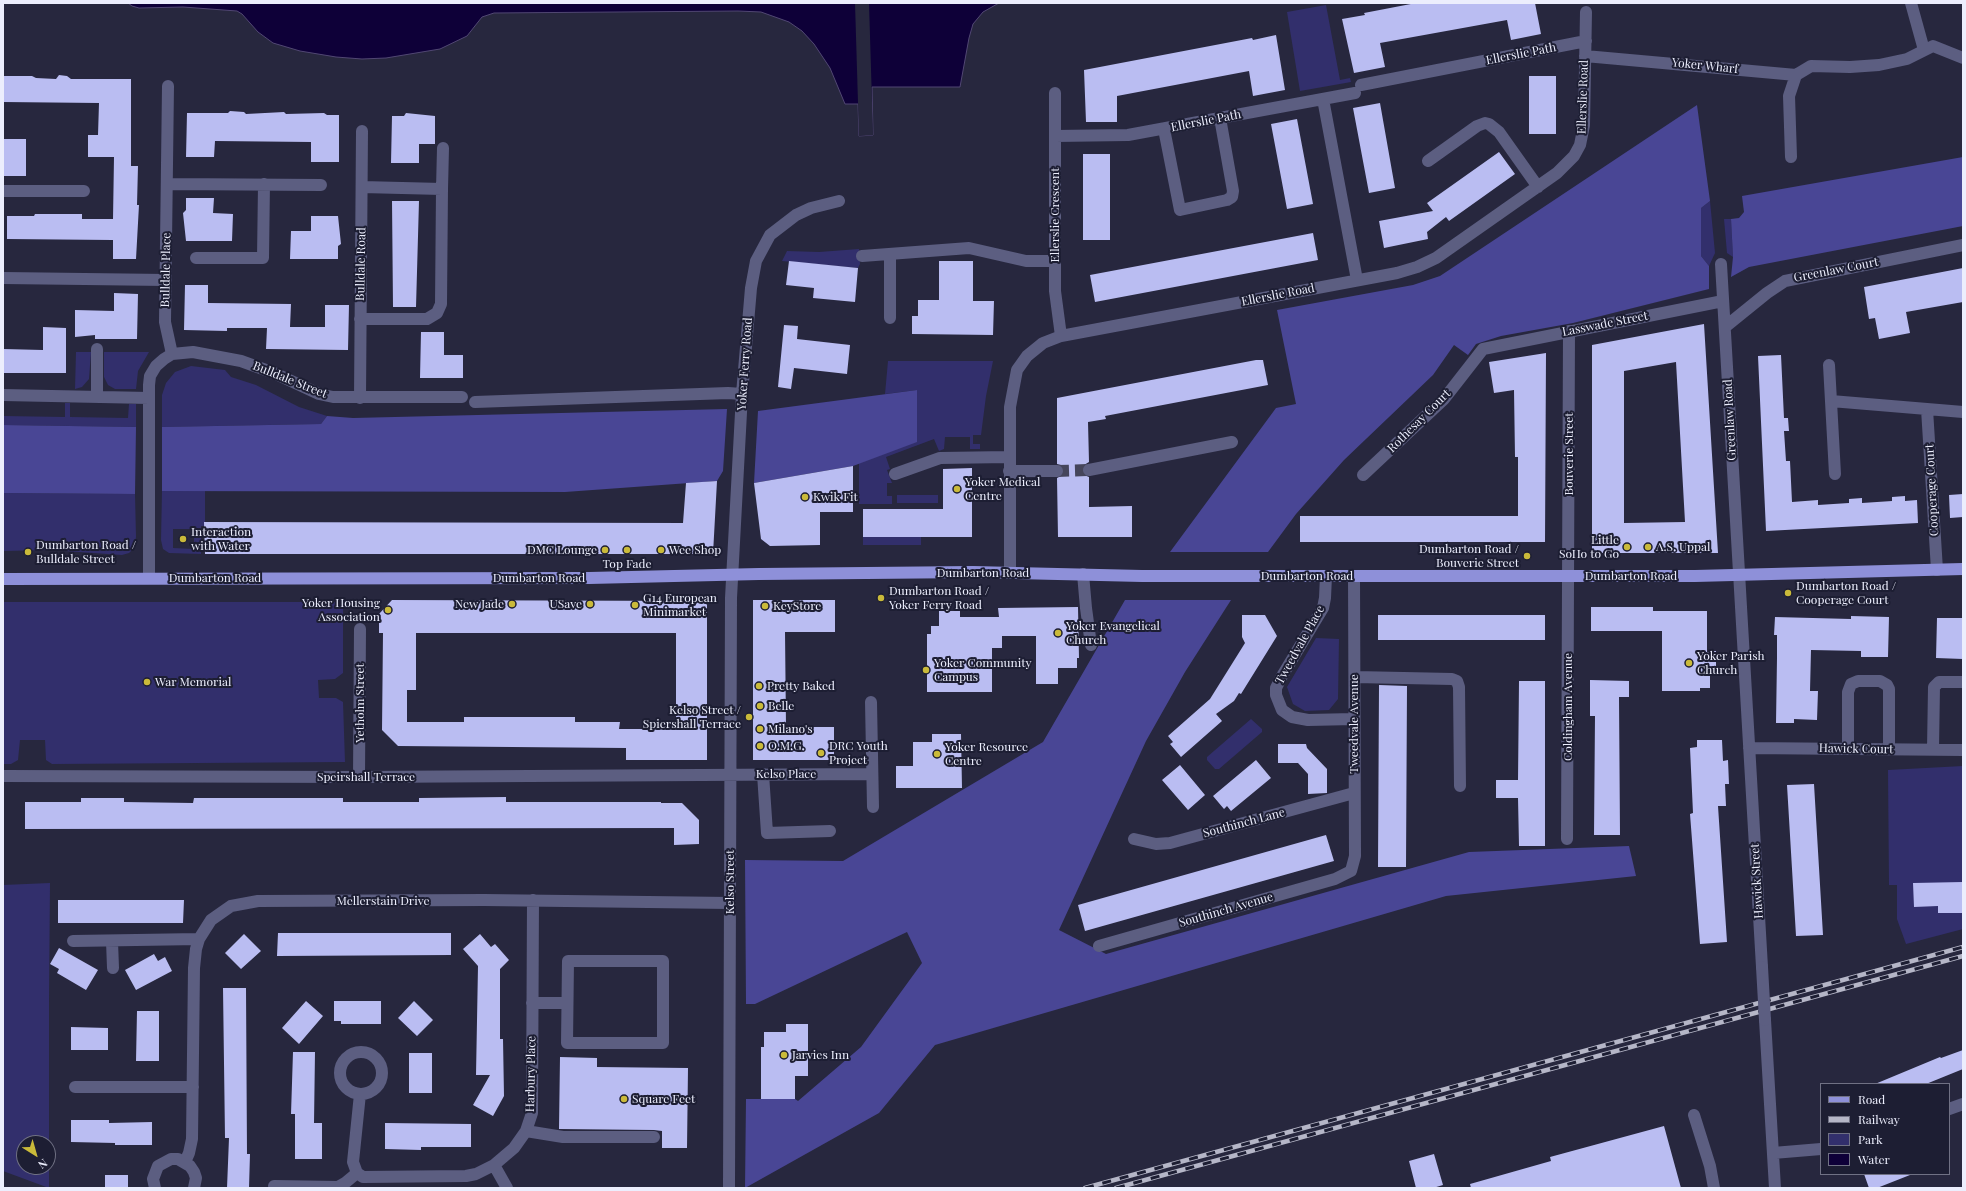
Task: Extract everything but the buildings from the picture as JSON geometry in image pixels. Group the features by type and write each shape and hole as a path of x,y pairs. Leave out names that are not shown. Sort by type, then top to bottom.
{"main road":[{"name":"Dumbarton Road","path":"3,578 589,578 1010,572 1142,576 1568,576 1738,575 1963,569"}],"street":[{"path":"1911,3 1924,50"},
{"name":"Ellerslie Road","path":"1010,572 1009,457 1011,398 1017,370 1034,349 1043,343 1061,336 1406,271 1427,262 1538,186 1566,165 1574,156 1580,145 1584,125 1586,12"},
{"name":"Ellerslie Path","path":"1055,136 1122,136 1164,129 1323,99 1358,89 1586,41"},
{"path":"1791,157 1789,96 1796,75 1811,66 1850,67 1879,65 1907,59 1933,46 1963,58"},
{"name":"Yoker Wharf","path":"1585,56 1796,75"},
{"name":"Bulldale Place","path":"168,86 168,184 165,322 172,354"},
{"name":"Ellerslie Crescent","path":"1055,93 1054,291 1061,336"},
{"path":"1323,99 1357,280"},
{"path":"1164,129 1180,210 1227,200 1232,197 1233,192 1220,118"},
{"path":"1428,160 1477,126 1485,123 1489,124 1499,132 1538,186"},
{"name":"Bulldale Road","path":"360,398 362,130"},
{"path":"360,319 427,319 437,313 441,304 443,148"},
{"path":"168,184 321,185"},
{"path":"196,258 263,258 264,184"},
{"path":"362,187 442,188"},
{"path":"3,191 84,191"},
{"name":"Yoker Ferry Road","path":"732,575 742,394 751,288 756,261 761,248 770,235 796,215 811,208 839,200"},
{"name":"Greenlaw Court","path":"1725,327 1766,293 1786,281 1963,245"},
{"path":"862,256 969,248 1026,261 1055,262"},
{"path":"890,254 890,318"},
{"name":"Greenlaw Road","path":"1721,264 1738,575"},
{"path":"3,278 166,280"},
{"name":"Lasswade Street","path":"1486,347 1723,301"},
{"name":"Bouverie Street","path":"1568,576 1569,331"},
{"name":"Rothesay Court","path":"1363,475 1444,399 1480,351 1486,347"},
{"path":"97,349 97,396"},
{"name":"Bulldale Street","path":"172,354 193,352 241,361 274,373 319,394 333,397 462,397"},
{"path":"149,578 150,376 156,366 172,354"},
{"path":"1829,364 1835,474"},
{"path":"475,402 728,393 742,394"},
{"path":"3,395 149,398"},
{"path":"1831,401 1963,412"},
{"name":"Cooperage Court","path":"1927,409 1937,570"},
{"path":"1089,470 1232,442"},
{"path":"895,474 940,458 1009,457"},
{"path":"1009,471 1057,471"},
{"path":"1083,574 1091,645"},
{"name":"Kelso Street","path":"729,1188 732,575"},
{"name":"Hawick Street","path":"1738,575 1776,1188"},
{"name":"Tweedvale Place","path":"1326,576 1323,608 1278,683 1276,699 1287,715 1300,719 1354,719"},
{"name":"Tweedvale Avenue","path":"1351,871 1355,856 1354,576"},
{"name":"Coldingham Avenue","path":"1567,839 1568,576"},
{"name":"Yetholm Street","path":"360,628 360,777"},
{"path":"1354,677 1452,679 1457,681 1459,687 1460,786"},
{"path":"1848,748 1849,687 1851,684 1858,681 1872,681 1884,682 1889,689 1889,749"},
{"path":"1932,749 1934,687 1939,682 1963,682"},
{"path":"871,702 873,807"},
{"name":"Hawick Court","path":"1749,748 1963,750"},
{"name":"Kelso Place","path":"730,774 872,774"},
{"name":"Speirshall Terrace","path":"3,776 360,777 730,774"},
{"path":"763,774 767,834 830,831"},
{"name":"Southinch Lane","path":"1134,839 1156,844 1170,844 1354,793"},
{"name":"Southinch Avenue","path":"1099,946 1335,879 1351,871"},
{"name":"Mellerstain Drive","path":"185,1162 189,1153 192,1139 194,968 199,939 211,920 231,906 244,902 258,901 533,900 730,903"},
{"name":"Harbury Place","path":"357,1172 363,1177 454,1177 476,1174 494,1165 514,1148 526,1131 532,1113 533,900"},
{"path":"73,941 199,939"},
{"path":"112,941 113,968"},
{"path":"568,961 663,961 663,1044 567,1043 567,1003 568,961"},
{"path":"532,1003 567,1003"},
{"path":"75,1087 193,1087"},
{"path":"274,1186 338,1187 357,1172 353,1162 360,1094"},
{"path":"1950,1109 1963,1104"},
{"path":"1694,1116 1710,1166 1714,1188"},
{"path":"526,1131 563,1137 654,1138"},
{"path":"1773,1153 1820,1149"},
{"path":"155,1188 153,1179 158,1166 171,1159 185,1162 194,1172 196,1178 194,1188"},
{"path":"494,1165 508,1188"}],"green space":[{"path":"1326,5 1340,80 1350,78 1351,82 1300,91 1287,12"},
{"path":"1710,201 1715,253 1709,266 1701,256 1701,208"},
{"path":"1724,219 1731,219 1733,257 1727,253"},
{"path":"859,249 860,264 858,268 782,261 787,251 819,252"},
{"path":"76,352 91,352 89,379 82,387 75,389"},
{"path":"104,352 149,352 138,371 136,389 115,389 108,385 104,377"},
{"path":"888,361 993,361 986,396 981,435 973,435 973,444 980,444 980,449 970,449 970,437 945,437 944,449 939,451 934,439 886,457 890,469 887,470 892,483 887,483 887,496 892,496 892,504 859,504 859,463 917,441 917,390 885,394"},
{"path":"191,366 225,370 231,377 256,385 299,407 327,416 321,424 162,427 162,395 166,383 175,372"},
{"path":"65,403 70,403 70,417 128,418 129,404 136,404 136,427 3,425 3,416 65,417"},
{"path":"162,491 205,491 205,522 204,526 201,526 201,554 169,553 163,549 161,540","holes":["173,529 194,529 194,549 173,548"]},
{"path":"3,493 135,494 136,537 134,548 129,553 122,555 50,550 3,551"},
{"path":"897,495 938,495 938,503 897,503"},
{"path":"863,537 921,537 921,545 863,545"},
{"path":"3,602 343,602 343,673 335,679 318,680 319,698 336,698 343,702 345,762 52,764 46,760 45,740 20,740 18,760 11,764 3,764"},
{"path":"1316,638 1339,639 1338,699 1329,710 1305,711 1293,704 1287,687"},
{"path":"1251,719 1262,729 1262,732 1219,769 1215,769 1207,760 1207,757"},
{"path":"1963,766 1963,929 1906,944 1897,919 1897,885 1889,885 1888,770"},
{"path":"50,883 49,1135 16,1135 16,1175 49,1175 49,1188 3,1171 3,885"}],"shaded area":[{"path":"1697,105 1710,201 1701,208 1701,256 1709,266 1709,289 1573,323 1501,336 1476,344 1468,355 1454,345 1433,375 1344,460 1296,514 1268,552 1170,552 1276,408 1296,404 1277,310 1413,285 1440,276"},
{"path":"1963,157 1963,226 1749,267 1731,277 1733,257 1731,219 1739,218 1744,212 1742,196"},
{"path":"917,390 917,442 853,466 754,483 758,411"},
{"path":"727,409 723,471 717,481 565,492 162,491 162,427 321,424 327,416 353,418"},
{"path":"3,425 136,427 135,494 3,493"},
{"path":"1125,600 1231,600 1185,672 1146,741 1059,930 1106,954 1469,852 1629,846 1636,876 1446,896 935,1045 879,1113 745,1188 746,1099 795,1099 798,1101 861,1047 922,963 907,932 755,1004 746,1004 745,860 843,861 1043,742"}],"water":[{"path":"128,3 999,3 983,12 973,24 960,87 872,87 873,135 859,136 858,104 845,104 830,68 814,44 802,31 789,22 761,12 494,13 482,17 467,36 440,49 386,58 362,59 336,57 300,51 273,43 258,32 242,14 237,11 183,7 139,8"}],"pier":[{"path":"855,3 869,3 873,135 859,136"}],"tunnel":[{"path":"1057,471 1089,470"}],"railway":[{"path":"1085,1188 1963,947"},
{"path":"1116,1188 1963,956"}],"place":[{"name":"Yoker Medical Centre","path":"957,489"},
{"name":"Kwik Fit","path":"805,497"},
{"name":"Interaction with Water","path":"183,539"},
{"name":"Little SoHo to Go","path":"1627,547"},
{"name":"A.S. Uppal","path":"1648,547"},
{"name":"DMC Lounge","path":"605,550"},
{"name":"Top Fade","path":"627,550"},
{"name":"Wee Shop","path":"661,550"},
{"name":"Dumbarton Road / Bulldale Street","path":"28,552"},
{"name":"Dumbarton Road / Bouverie Street","path":"1527,556"},
{"name":"Dumbarton Road / Cooperage Court","path":"1788,593"},
{"name":"Dumbarton Road / Yoker Ferry Road","path":"881,598"},
{"name":"New Jade","path":"512,604"},
{"name":"USave","path":"590,604"},
{"name":"G14 European Minimarket","path":"635,605"},
{"name":"KeyStore","path":"765,606"},
{"name":"Yoker Housing Association","path":"388,610"},
{"name":"Yoker Evangelical Church","path":"1058,633"},
{"name":"Yoker Parish Church","path":"1689,663"},
{"name":"Yoker Community Campus","path":"926,670"},
{"name":"War Memorial","path":"147,682"},
{"name":"Pretty Baked","path":"759,686"},
{"name":"Belle","path":"760,706"},
{"name":"Kelso Street / Spiershall Terrace","path":"749,717"},
{"name":"Milano's","path":"760,729"},
{"name":"O.M.G.","path":"760,746"},
{"name":"DRC Youth Project","path":"821,753"},
{"name":"Yoker Resource Centre","path":"937,754"},
{"name":"Jarvies Inn","path":"784,1055"},
{"name":"Square Feet","path":"624,1099"}]}
